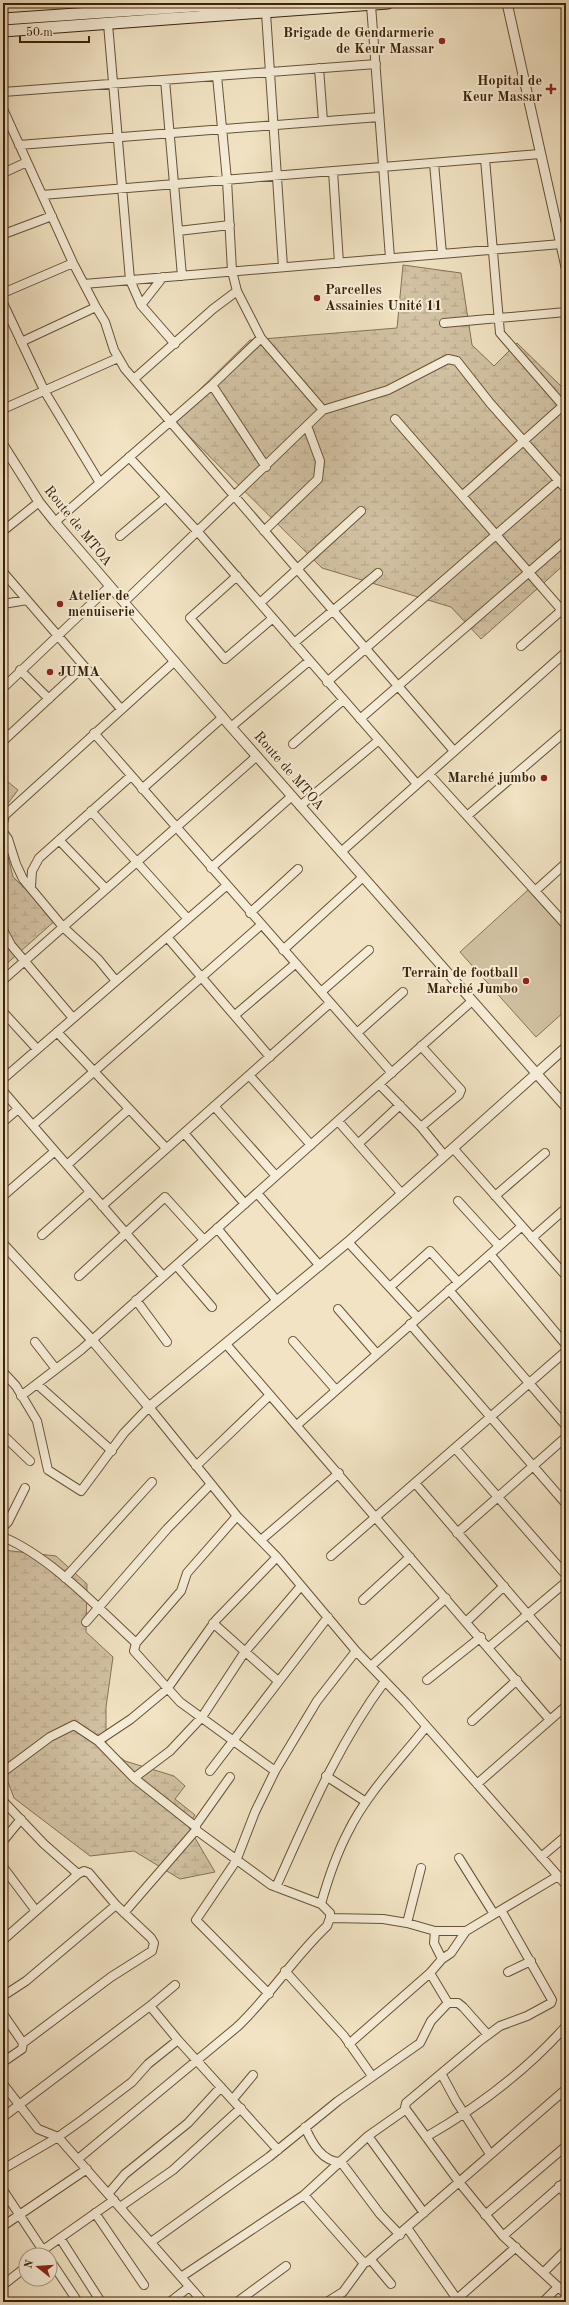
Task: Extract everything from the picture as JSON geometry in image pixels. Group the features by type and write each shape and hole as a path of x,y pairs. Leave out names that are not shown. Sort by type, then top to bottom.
{"main road":[{"path":"3,19 144,6 236,3"},
{"path":"3,31 388,3"}],"street":[{"path":"507,3 566,267"},
{"path":"371,5 390,258"},
{"path":"266,12 283,267"},
{"path":"108,24 130,280 141,305 175,344"},
{"path":"3,92 376,64"},
{"path":"319,68 323,121"},
{"path":"217,76 230,225 232,271 237,291 261,338 324,410"},
{"path":"166,80 182,276"},
{"path":"3,109 73,262 96,308 105,322 118,358 234,497 454,751"},
{"path":"19,145 380,117"},
{"path":"42,195 540,154"},
{"path":"462,496 524,440 565,406 500,333 484,159"},
{"path":"3,173 27,162"},
{"path":"434,163 442,254"},
{"path":"333,171 338,263"},
{"path":"4,234 52,216"},
{"path":"178,231 230,225"},
{"path":"84,284 560,244"},
{"path":"3,293 73,262"},
{"path":"141,305 163,277"},
{"path":"134,379 213,309 237,291"},
{"path":"3,302 44,392 100,483"},
{"path":"21,342 96,308"},
{"path":"444,324 566,312"},
{"path":"55,522 170,422 261,338"},
{"path":"3,410 118,358"},
{"path":"124,602 324,410 388,390 448,359 457,361 490,403 566,489"},
{"path":"212,384 266,467"},
{"path":"395,419 564,612 521,646"},
{"path":"264,531 318,479 320,461 307,426"},
{"name":"Route de MTOA","path":"4,450 39,502 55,522 300,806 566,1107"},
{"path":"130,457 237,576 294,644 417,784"},
{"path":"327,682 558,480"},
{"path":"120,536 166,497"},
{"path":"3,531 39,502"},
{"path":"260,603 361,511"},
{"path":"360,719 566,540"},
{"path":"294,644 378,572"},
{"path":"4,575 121,709"},
{"path":"237,576 190,618 195,624 225,659 273,618"},
{"path":"4,686 110,586"},
{"path":"3,604 27,600"},
{"path":"341,852 566,652"},
{"path":"3,823 5,815 94,733 176,661"},
{"path":"232,727 309,661"},
{"path":"3,741 84,666"},
{"path":"20,670 48,699"},
{"path":"293,744 343,700"},
{"path":"142,789 223,717"},
{"path":"467,816 566,731"},
{"path":"94,733 226,886 392,1073"},
{"path":"300,806 378,740"},
{"path":"3,980 257,756"},
{"path":"429,774 566,925"},
{"path":"31,886 34,865 39,858 131,776"},
{"path":"211,868 292,796"},
{"path":"91,811 188,919"},
{"path":"3,832 8,839 19,871 62,927 98,959 116,981"},
{"path":"59,840 106,889"},
{"path":"535,891 566,863"},
{"path":"250,913 298,869"},
{"path":"283,950 363,877"},
{"path":"3,1079 226,886"},
{"path":"32,1125 261,924"},
{"path":"3,930 11,945 73,1018"},
{"path":"167,937 270,1057"},
{"path":"320,992 369,950"},
{"path":"235,1015 295,964"},
{"path":"356,1033 403,992"},
{"path":"21,1396 92,1340 472,1001"},
{"path":"102,1206 330,1003"},
{"path":"3,1012 37,1050"},
{"path":"57,1032 166,1148"},
{"path":"421,1046 461,1090 459,1095 421,1127"},
{"path":"3,1372 38,1421 48,1470 81,1492 135,1420 149,1407 348,1242 566,1047"},
{"path":"249,1075 311,1145"},
{"path":"379,1084 421,1127 444,1155"},
{"path":"3,1091 163,1276"},
{"path":"358,1144 400,1105"},
{"path":"214,1106 276,1176"},
{"path":"3,1122 18,1109"},
{"path":"67,1165 129,1109"},
{"path":"338,1121 402,1194"},
{"path":"184,1133 245,1204"},
{"path":"453,1148 566,1276"},
{"path":"3,1196 55,1151"},
{"path":"495,1196 545,1153"},
{"path":"42,1235 90,1192"},
{"path":"257,1193 320,1266"},
{"path":"79,1276 165,1197 204,1240"},
{"path":"458,1201 499,1246"},
{"path":"532,1238 566,1208"},
{"path":"297,1425 522,1226"},
{"path":"217,1228 277,1301"},
{"path":"348,1242 418,1318"},
{"path":"3,1244 92,1340 149,1407 237,1516 277,1557 356,1650 426,1726 566,1885"},
{"path":"390,1287 430,1251 458,1282"},
{"path":"490,1254 566,1345"},
{"path":"176,1265 212,1307"},
{"path":"449,1290 566,1426"},
{"path":"136,1300 167,1342"},
{"path":"338,1310 377,1354"},
{"path":"410,1324 566,1504"},
{"path":"293,1341 336,1390"},
{"path":"35,1342 56,1369"},
{"path":"226,1344 467,1621 550,1720"},
{"path":"331,1556 566,1351"},
{"path":"38,1384 112,1451"},
{"path":"196,1466 270,1394"},
{"path":"3,1435 30,1461"},
{"path":"457,1533 566,1437"},
{"path":"455,1448 566,1575"},
{"path":"261,1540 339,1473"},
{"path":"65,1578 152,1482"},
{"path":"415,1483 566,1659"},
{"path":"86,1622 100,1609 167,1529 211,1484"},
{"path":"3,1527 8,1522 25,1488"},
{"path":"237,1516 187,1572 181,1590 136,1643 134,1651 167,1690 180,1702 275,1771"},
{"path":"3,1538 14,1542 65,1578 136,1643"},
{"path":"98,1741 131,1719 167,1690 213,1623 277,1557"},
{"path":"363,1600 410,1557"},
{"path":"489,1647 566,1582"},
{"path":"134,1778 170,1751 202,1717 244,1653 301,1586"},
{"path":"467,1621 504,1586"},
{"path":"371,1666 446,1598"},
{"path":"210,1771 328,1617"},
{"path":"213,1623 244,1653 278,1681"},
{"path":"426,1680 480,1637"},
{"path":"269,1994 196,1920 236,1861 255,1812 275,1771 317,1701 356,1650"},
{"path":"472,1721 517,1680"},
{"path":"276,1886 326,1776 368,1704 385,1681"},
{"path":"477,1784 566,1706"},
{"path":"3,1772 50,1737 74,1724 98,1741 134,1778 236,1861 276,1886 321,1904 330,1913 327,1926 285,1971 269,1994 237,2027 78,2159"},
{"path":"321,1904 335,1860 348,1831 366,1802 426,1726"},
{"path":"326,1776 366,1802"},
{"path":"124,1913 196,1829 230,1777"},
{"path":"3,1801 44,1844 78,1874"},
{"path":"3,1840 21,1819"},
{"path":"541,1857 566,1836"},
{"path":"459,1858 531,1961 552,2000 551,2003 534,2013 500,2026 406,2103 405,2110 459,2182 503,2236 566,2294"},
{"path":"3,1867 36,1911"},
{"path":"407,1923 421,1868"},
{"path":"3,1940 78,1874 84,1871 89,1873 116,1905 151,1938 154,1943 152,1951 111,1977 24,2043 22,2049 3,2062"},
{"path":"349,2044 451,1953 466,1931 558,1876"},
{"path":"3,1996 26,1980 116,1905"},
{"path":"330,1918 376,1919 407,1923 435,1931 466,1931"},
{"path":"435,1931 434,1943 442,1960"},
{"path":"508,1972 531,1961"},
{"path":"285,1971 349,2044 372,2076"},
{"path":"430,1973 448,2003"},
{"path":"3,2116 150,2006 175,1984"},
{"path":"151,2242 278,2150 305,2127 372,2076 422,2041 431,2021 448,2003 458,2003 463,2007 488,2035"},
{"path":"150,2006 178,2040 278,2150"},
{"path":"3,2014 24,2043"},
{"path":"426,2137 465,2114 525,2067 546,2048 566,2026"},
{"path":"3,2169 58,2137 132,2082 148,2064 178,2040"},
{"path":"233,2099 253,2075"},
{"path":"442,2075 490,2154"},
{"path":"3,2084 38,2129 58,2137 203,2302"},
{"path":"50,2247 60,2238 95,2213 111,2197 132,2168 188,2123 221,2087"},
{"path":"327,2302 343,2292 368,2261 408,2229 490,2154 537,2117 566,2089"},
{"path":"120,2207 173,2170 241,2108"},
{"path":"181,2277 304,2195 368,2136 405,2110"},
{"path":"305,2127 310,2139 320,2153 332,2162 341,2162"},
{"path":"368,2136 424,2213"},
{"path":"486,2215 566,2146"},
{"path":"341,2162 380,2214 400,2235"},
{"path":"3,2226 20,2216 87,2169"},
{"path":"503,2236 566,2181"},
{"path":"559,2186 566,2194"},
{"path":"3,2190 40,2247"},
{"path":"304,2195 391,2284"},
{"path":"95,2213 144,2285"},
{"path":"408,2229 455,2300 516,2248"},
{"path":"60,2238 100,2302"},
{"path":"542,2273 566,2250"},
{"path":"237,2302 286,2266"},
{"path":"58,2272 78,2302"},
{"path":"3,2285 18,2273"},
{"path":"170,2302 189,2287"},
{"path":"543,2302 558,2287"}],"green space":[{"path":"403,265 461,273 472,345 494,366 517,343 566,391 566,563 481,639 451,607 322,568 171,418 250,340 397,328"},
{"path":"3,778 18,790 3,810"},
{"path":"3,837 13,877 57,919 3,967"},
{"name":"Terrain de football Marché Jumbo","path":"528,890 566,932 566,1010 536,1037 460,952"},
{"path":"3,1550 56,1556 87,1584 86,1632 113,1657 106,1707 106,1746 125,1761 174,1776 185,1786 175,1799 195,1815 188,1826 215,1872 180,1879 134,1851 90,1856 14,1798 3,1769"}],"place":[{"name":"Brigade de Gendarmerie de Keur Massar","path":"442,41"},
{"name":"Hopital de Keur Massar","path":"551,89"},
{"name":"Parcelles Assainies Unité 11","path":"317,298"},
{"name":"Atelier de menuiserie","path":"60,604"},
{"name":"JUMA","path":"50,672"},
{"name":"Marché jumbo","path":"544,778"},
{"name":"Terrain de football Marché Jumbo","path":"526,981"}]}
